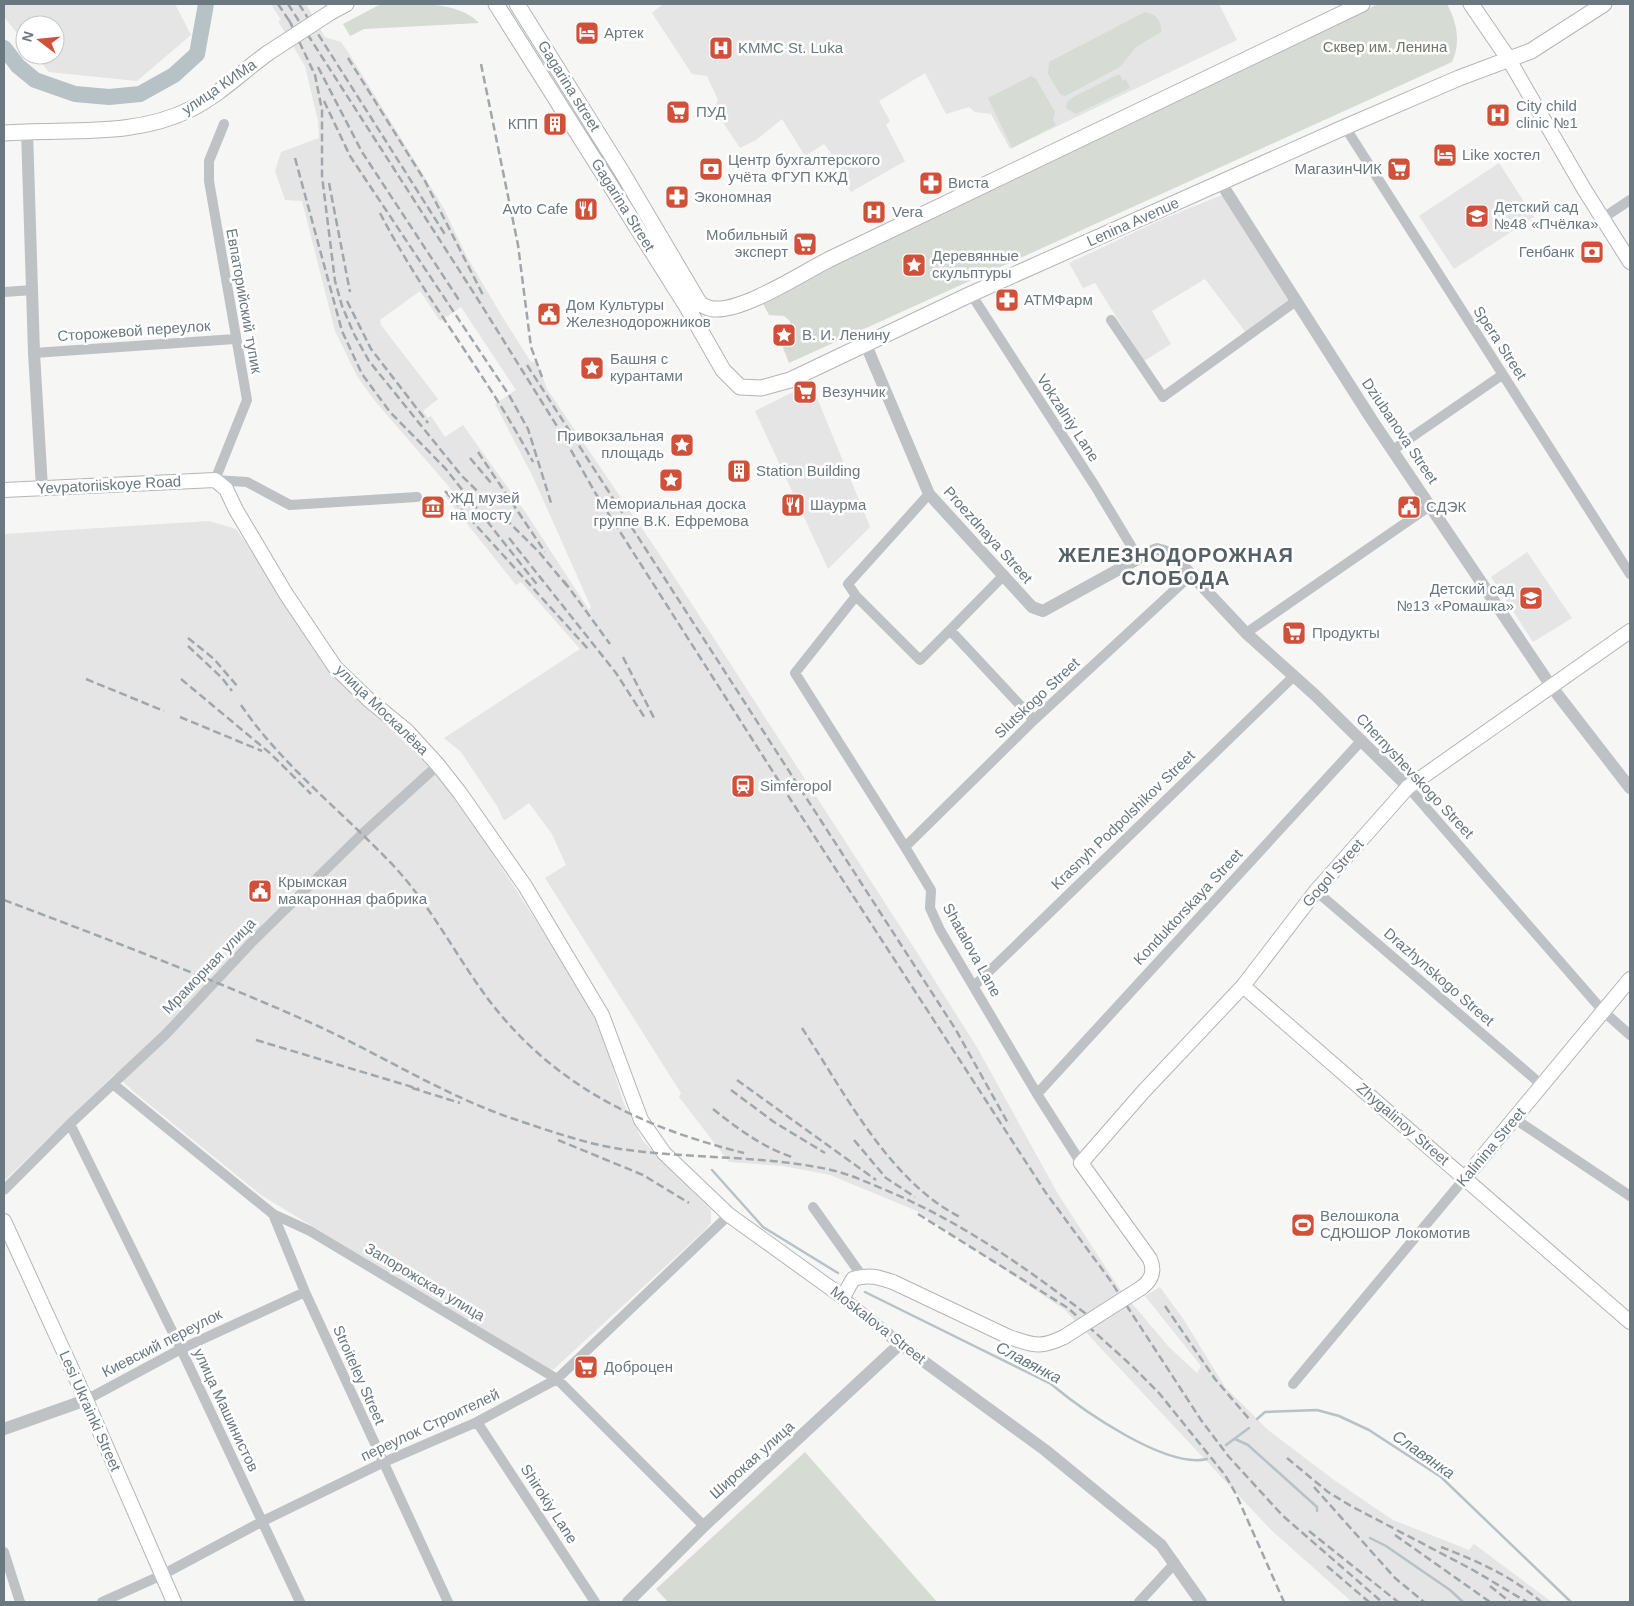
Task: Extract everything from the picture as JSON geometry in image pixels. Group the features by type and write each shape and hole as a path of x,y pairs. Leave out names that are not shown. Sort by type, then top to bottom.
{"main road":[{"name":"улица КИМа","path":"4,133 104,129 144,125 169,118 199,104 268,53 346,4"},
{"name":"Gagarina street","path":"517,4 622,172 700,304 709,309 736,307 828,260 1362,4"},
{"path":"1470,4 1508,58 1630,262"},
{"name":"Lenina Avenue","path":"761,388 790,380 971,294 1345,127 1508,58 1531,51 1604,4"},
{"path":"494,5 526,19"},
{"name":"Gagarina Street","path":"494,5 689,311 723,370 740,387 761,388"},
{"name":"Yevpatoriiskoye Road","path":"4,490 215,480"},
{"name":"улица Москалёва","path":"215,480 226,489 236,510 286,594 335,667 407,731 438,765"},
{"name":"Gogol Street","path":"1081,1163 1143,1092 1243,986 1316,891 1408,787 1630,631"},
{"name":"Moskalova Street","path":"438,765 460,793 525,886 602,1015 641,1120 664,1153 729,1215 843,1297"},
{"name":"Kalinina Street","path":"1464,1179 1630,979"},
{"name":"Zhygalinoy Street","path":"1243,986 1630,1322"},
{"path":"843,1297 854,1280 862,1276 875,1276 893,1282 1009,1336 1026,1342 1046,1346 1064,1337 1147,1284 1152,1274 1150,1259 1081,1163"},
{"name":"Lesi Ukrainki Street","path":"4,1221 86,1400 174,1602"}],"street":[{"name":"Евпаторийский тупик","path":"215,480 247,400 209,181 209,161 224,124"},
{"name":"Spera Street","path":"1345,127 1630,574"},
{"path":"27,131 34,353 42,488"},
{"name":"Dziubanova Street","path":"1221,183 1393,450 1551,686 1630,788"},
{"path":"1602,218 1630,200"},
{"path":"4,292 33,290"},
{"name":"Vokzalniy Lane","path":"971,294 1095,486 1139,559"},
{"path":"1111,320 1162,397 1296,301"},
{"name":"Сторожевой переулок","path":"34,353 235,338"},
{"name":"Proezdnaya Street","path":"866,345 929,494 1032,607 1043,611 1157,549 1165,550"},
{"path":"1393,450 1502,374"},
{"path":"215,480 247,482 290,505 417,497"},
{"path":"929,494 848,584 856,596 920,660 1004,575"},
{"path":"1246,633 1430,506"},
{"name":"Chernyshevskogo Street","path":"1165,550 1192,574 1246,633 1362,740 1408,787 1603,1011 1630,1035"},
{"name":"Slutskogo Street","path":"906,847 1034,720 1192,574"},
{"name":"Shatalova Lane","path":"856,596 794,673 906,847 931,890 930,908 940,930 1037,1094 1081,1163"},
{"path":"950,630 1034,720"},
{"name":"Krasnyh Podpolshikov Street","path":"974,986 1294,676"},
{"name":"Konduktorskaya Street","path":"1037,1094 1362,740"},
{"name":"Мраморная улица","path":"4,1190 70,1124 166,1034 251,943 351,844 438,765"},
{"name":"Drazhynskogo Street","path":"1316,891 1543,1086"},
{"name":"Запорожская улица","path":"113,1084 273,1214 310,1231 557,1379 704,1526"},
{"path":"1514,1119 1630,1196"},
{"name":"улица Машинистов","path":"70,1124 181,1349 300,1602"},
{"name":"Kalinina Street","path":"1293,1384 1464,1179"},
{"path":"813,1207 862,1276"},
{"name":"Stroiteley Street","path":"273,1214 305,1292 382,1463 448,1602"},
{"name":"переулок Строителей","path":"102,1602 162,1575 262,1521 382,1463 477,1422 557,1379 729,1215"},
{"name":"Киевский переулок","path":"4,1429 86,1400 181,1349 305,1292"},
{"name":"Moskalova Street","path":"843,1297 900,1344 1045,1450 1161,1545 1201,1602"},
{"name":"Широкая улица","path":"628,1602 704,1526 900,1344"},
{"name":"Shirokiy Lane","path":"477,1422 595,1602"},
{"path":"4,1552 20,1602"},
{"path":"1139,1602 1175,1563"}],"shaded area":[{"path":"4,4 175,4 191,35 137,81 49,72 43,65 65,65 65,15 15,15 15,31 4,17"},
{"path":"271,4 306,4 325,37 341,42 350,55 443,207 467,257 503,318 531,362 537,362 547,389 662,558 918,954 978,1049 1058,1194 1119,1288 1169,1347 1197,1373 1201,1366 1145,1296 1160,1287 1184,1320 1225,1387 1268,1430 1334,1480 1393,1520 1469,1550 1474,1544 1552,1602 1352,1602 1271,1530 1065,1310 917,1211 830,1175 783,1166 729,1162 679,1097 681,1093 545,878 566,865 552,834 529,803 505,820 503,819 497,806 461,752 444,738 580,649 521,582 516,585 445,496 451,489 374,400 357,376 335,331 302,201 285,200 275,171 281,152 319,138 318,121 305,66 278,21 281,20","holes":["420,291 440,321 461,307 516,390 495,404 532,475 591,607 589,610 526,513 463,425 445,437 431,416 428,418 423,411 438,399 381,325 380,320"]},
{"path":"663,4 1219,4 1237,40 1010,149 991,114 975,112 969,107 946,114 925,73 879,101 890,121 886,125 905,161 851,192 828,155 831,153 824,144 805,156 782,119 756,140 740,148 722,121 713,113 718,100 707,76 692,74 652,13"},
{"name":"Детский сад №48 «Пчёлка»","path":"1499,163 1534,217 1454,269 1419,216"},
{"path":"1227,193 1298,299 1247,334 1205,279 1152,311 1171,344 1144,361 1095,283 1083,288 1069,263 1165,218"},
{"path":"811,383 870,527 828,569 755,411"},
{"path":"209,521 236,529 258,560 387,721 423,757 476,828 598,1021 624,1104 643,1141 711,1210 711,1223 704,1231 554,1369 549,1370 261,1195 134,1092 115,1074 4,1181 4,534"},
{"name":"Детский сад №13 «Ромашка»","path":"1527,552 1572,618 1533,642 1491,577"}],"green space":[{"path":"381,4 420,4 447,7 459,10 479,23 364,29 350,36 343,24"},
{"name":"Сквер им. Ленина","path":"1378,4 1447,4 1457,33 1455,55 1452,62 789,363 783,348 792,337 790,321 784,316 769,315 761,300"},
{"path":"1145,12 1152,14 1158,19 1161,32 1136,47 1120,67 1065,96 1060,94 1048,74 1049,62"},
{"path":"1119,74 1123,81 1126,79 1130,88 1076,114 1066,108 1067,102 1073,97"},
{"path":"1031,76 1036,79 1055,112 1053,120 1056,125 1012,148 988,98"},
{"path":"805,1452 937,1602 668,1602 656,1589"}],"waterway":[{"path":"4,48 18,66 35,80 75,94 109,97 140,94 174,75 197,54 206,4"},
{"name":"Славянка","path":"712,1170 763,1227 838,1273"},
{"name":"Славянка","path":"865,1292 1051,1384 1103,1422 1148,1447 1190,1460 1207,1459"},
{"name":"Славянка","path":"1257,1419 1265,1412 1317,1410 1339,1416 1369,1430 1441,1477 1571,1602"},
{"name":"Славянка","path":"1226,1445 1249,1428"},
{"path":"1235,1439 1248,1445 1317,1507 1317,1511"},
{"path":"1370,1538 1386,1546 1450,1590 1463,1602"}],"railway":[{"path":"278,4 292,25"},
{"path":"288,4 477,298 560,431 596,494 796,808 1046,1193 1110,1280 1201,1420 1229,1457 1283,1516 1382,1602"},
{"path":"299,4 446,236"},
{"path":"289,20 315,75 322,110 322,176 335,281 342,306 354,334 369,361 461,475 539,552 568,587"},
{"path":"348,58 425,181 484,297"},
{"path":"481,64 518,245 531,347 542,377"},
{"path":"318,67 362,152 459,300"},
{"path":"324,101 350,156 509,395 528,429 552,506"},
{"path":"295,158 342,331 362,374 390,412 445,468 539,587"},
{"path":"329,183 350,292"},
{"path":"380,213 417,277 496,399 533,462"},
{"path":"347,301 371,349 428,423"},
{"path":"527,365 956,1030 1009,1125"},
{"path":"478,452 545,552"},
{"path":"470,458 492,484"},
{"path":"445,491 589,650"},
{"path":"509,538 616,673 645,718"},
{"path":"564,581 610,644"},
{"path":"188,638 214,659 238,687"},
{"path":"188,646 222,678 232,691"},
{"path":"623,657 655,720"},
{"path":"86,679 164,711"},
{"path":"181,679 271,754 311,794"},
{"path":"241,705 292,767 389,861 417,893 488,999 514,1030 541,1056 571,1079 602,1099 635,1116 669,1130 744,1153"},
{"path":"180,717 262,751"},
{"path":"4,900 123,945 318,1026 438,1087 486,1109 552,1132 620,1149 776,1161 827,1169 855,1177 912,1202 967,1231 1019,1265 1094,1320"},
{"path":"802,1028 852,1107 890,1159 911,1181 935,1201 960,1217"},
{"path":"256,1040 419,1089"},
{"path":"737,1080 876,1180"},
{"path":"412,1088 460,1103"},
{"path":"731,1090 774,1122 825,1153"},
{"path":"713,1109 760,1142 792,1157"},
{"path":"558,1140 643,1175 689,1203"},
{"path":"854,1140 886,1178 915,1197"},
{"path":"918,1214 1068,1308 1159,1393 1225,1475 1236,1494 1284,1602"},
{"path":"1165,1306 1215,1379 1250,1420"},
{"path":"1287,1458 1328,1492 1351,1506 1473,1570 1527,1602"},
{"path":"1314,1487 1395,1578 1424,1602"},
{"path":"1309,1531 1398,1602"},
{"path":"1395,1535 1490,1602"},
{"path":"1441,1547 1506,1577 1541,1602"},
{"path":"1327,1566 1369,1602"},
{"path":"1490,1586 1510,1602"}],"place":[{"name":"Артек","path":"587,33"},
{"name":"KMMC St. Luka","path":"721,48"},
{"name":"ПУД","path":"678,112"},
{"name":"City child clinic №1","path":"1498,115"},
{"name":"КПП","path":"555,124"},
{"name":"Like хостел","path":"1445,155"},
{"name":"Центр бухгалтерского учёта ФГУП КЖД","path":"711,169"},
{"name":"МагазинЧИК","path":"1399,169"},
{"name":"Виста","path":"931,183"},
{"name":"Экономная","path":"677,197"},
{"name":"Avto Cafe","path":"586,209"},
{"name":"Vera","path":"874,212"},
{"name":"Детский сад №48 «Пчёлка»","path":"1477,216"},
{"name":"Мобильный эксперт","path":"805,244"},
{"name":"Генбанк","path":"1592,252"},
{"name":"Деревянные скульптуры","path":"914,265"},
{"name":"АТМФарм","path":"1007,300"},
{"name":"Дом Культуры Железнодорожников","path":"549,314"},
{"name":"В. И. Ленину","path":"784,335"},
{"name":"Башня с курантами","path":"592,368"},
{"name":"Везунчик","path":"805,392"},
{"name":"Привокзальная площадь","path":"682,445"},
{"name":"Station Building","path":"739,471"},
{"name":"Мемориальная доска группе В.К. Ефремова","path":"671,480"},
{"name":"Шаурма","path":"793,505"},
{"name":"ЖД музей на мосту","path":"433,507"},
{"name":"СДЭК","path":"1409,507"},
{"name":"Детский сад №13 «Ромашка»","path":"1531,598"},
{"name":"Продукты","path":"1294,633"},
{"name":"Simferopol","path":"743,786"},
{"name":"Крымская макаронная фабрика","path":"260,891"},
{"name":"Велошкола СДЮШОР Локомотив","path":"1303,1225"},
{"name":"Доброцен","path":"586,1367"}],"district":[{"name":"ЖЕЛЕЗНОДОРОЖНАЯ СЛОБОДА","path":"1176,566"}]}
